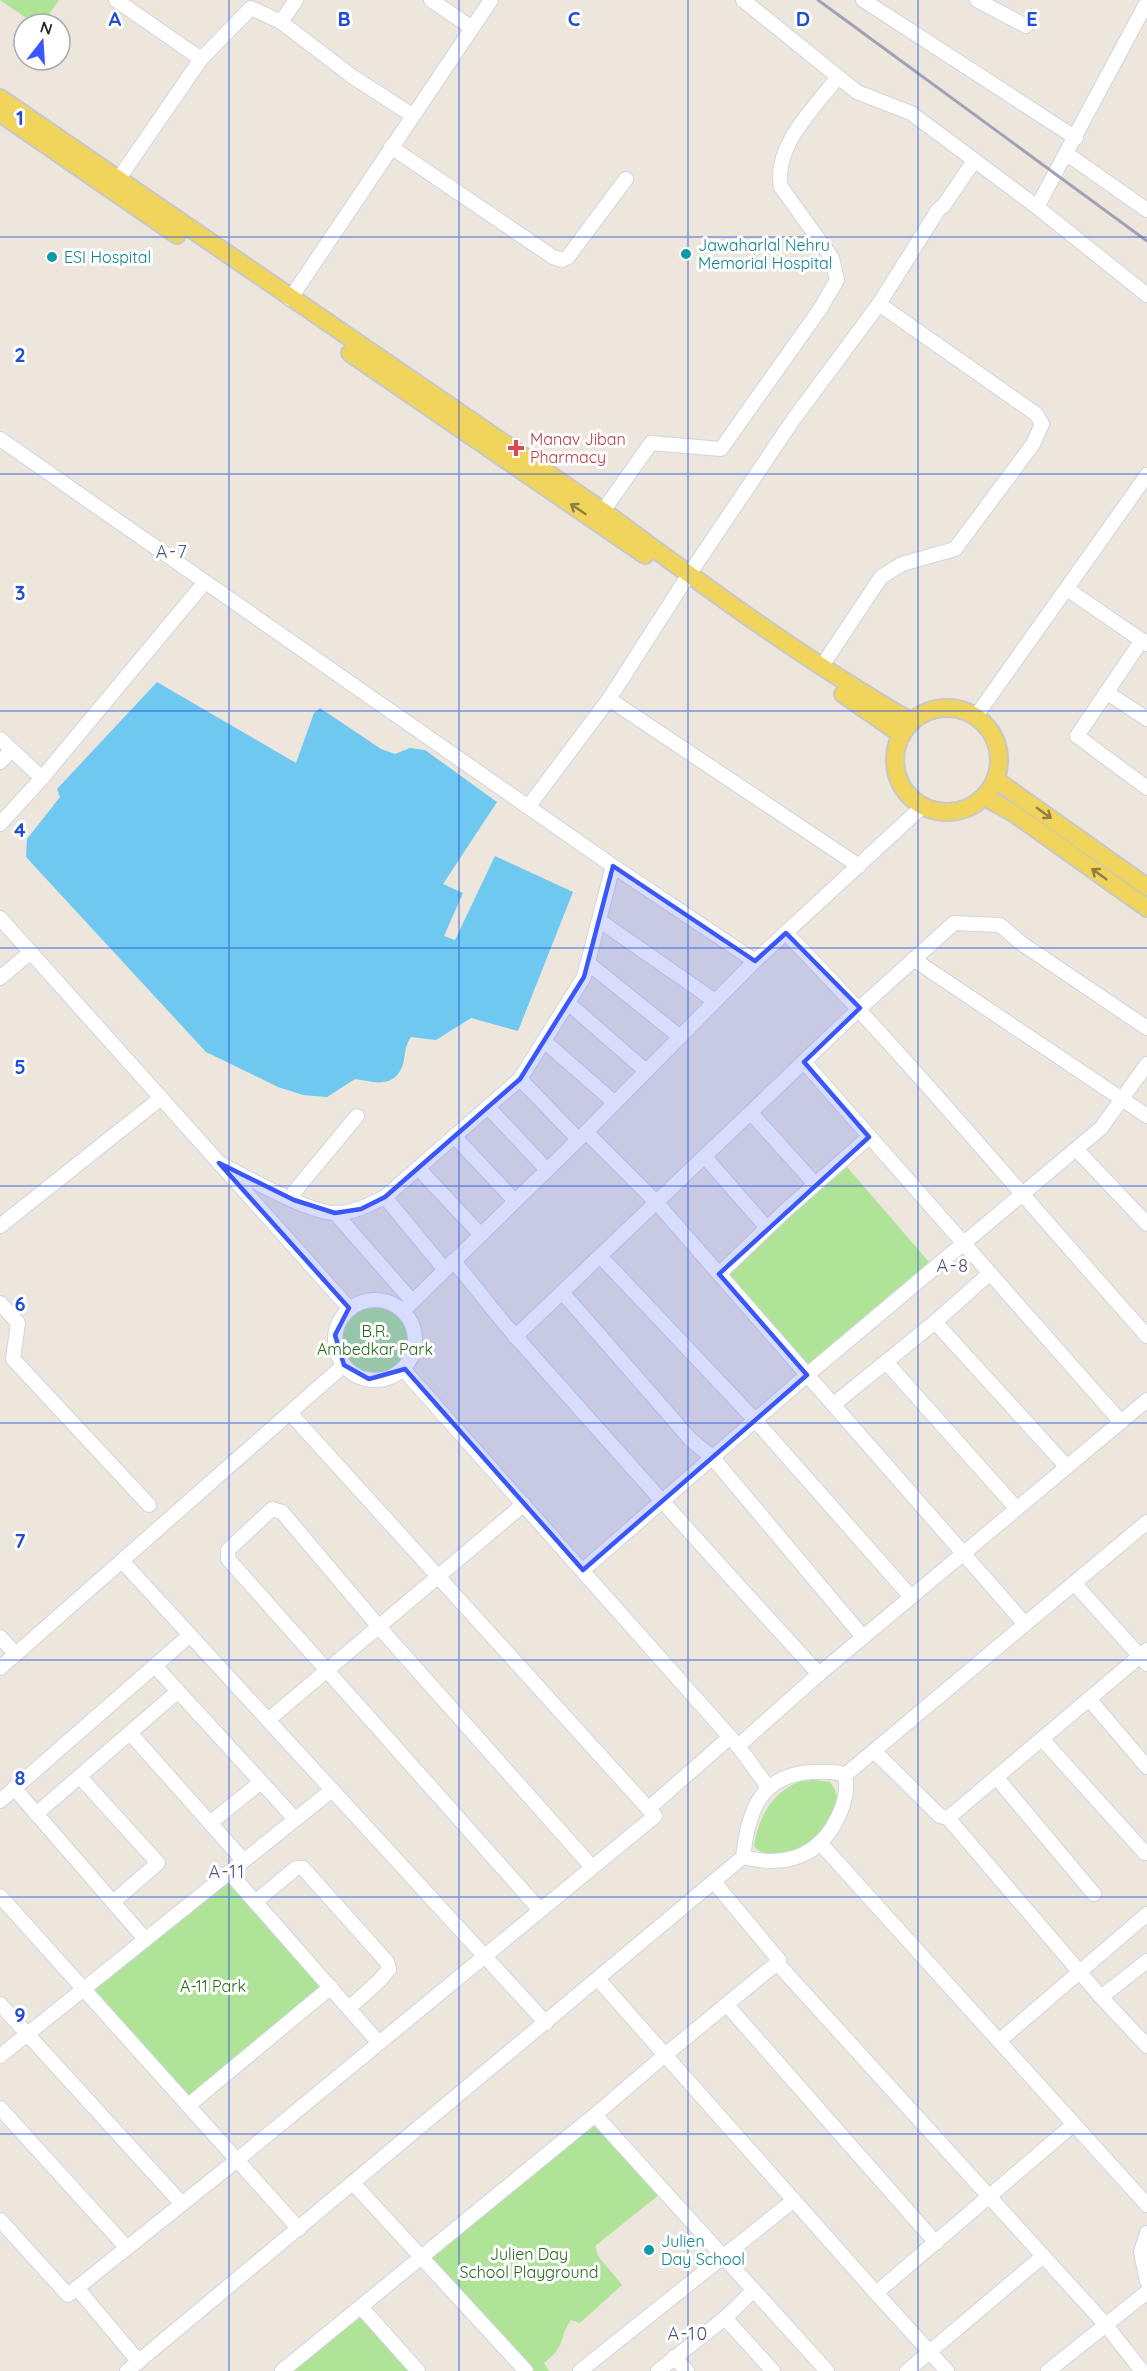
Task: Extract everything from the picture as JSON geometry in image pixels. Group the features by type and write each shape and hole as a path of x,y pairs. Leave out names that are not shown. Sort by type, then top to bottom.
{"main road":[{"path":"0,98 115,185 907,729"},
{"path":"0,113 290,299 603,511 686,578 822,666 907,729"},
{"path":"941,708 959,709 975,716 987,726 999,752 1000,766 996,780 985,797 957,812 941,812 923,806 905,790 896,767 896,750 907,729 924,714 941,708"},
{"path":"996,780 1147,887"},
{"path":"985,797 1015,814 1147,908"}],"street":[{"path":"116,0 201,59"},
{"path":"281,22 296,0"},
{"path":"431,0 472,28"},
{"path":"290,299 491,0"},
{"path":"743,0 857,92 911,113 1037,207 1147,296"},
{"path":"863,0 1076,138"},
{"path":"977,0 1026,26"},
{"path":"1037,207 1147,2"},
{"path":"115,185 201,59 251,8 281,22 353,77 412,115"},
{"path":"603,511 651,443 722,448 820,309 837,280 832,258 781,187 778,175 786,147 838,77"},
{"path":"391,147 553,257 562,260 568,257 626,179"},
{"path":"1067,154 1147,210"},
{"path":"528,807 609,699 686,578 793,420 879,304 938,210 974,161"},
{"path":"822,666 881,577 902,564 955,549 1033,444 1042,424 1035,414 879,304"},
{"path":"0,439 613,866 755,961"},
{"path":"975,716 1147,475"},
{"path":"0,824 42,778 205,582"},
{"path":"1066,589 1144,642 1106,692 1077,736 1147,788"},
{"path":"1106,692 1147,719"},
{"path":"609,699 859,867"},
{"path":"0,739 42,778"},
{"path":"0,762 12,750"},
{"path":"407,1306 582,1136 755,961 923,806"},
{"path":"219,1163 294,1200 335,1213 362,1209 385,1197 520,1079 584,978 613,866"},
{"path":"0,918 350,1309"},
{"path":"600,921 715,1002"},
{"path":"515,1337 860,1008 954,923 1000,925 1021,943 1147,1028"},
{"path":"786,933 860,1008 1021,1195 1147,1336"},
{"path":"0,978 31,952"},
{"path":"913,960 996,1018 1147,1116"},
{"path":"588,963 680,1037"},
{"path":"568,1003 646,1071"},
{"path":"544,1041 615,1103"},
{"path":"804,1062 1121,1422"},
{"path":"583,1570 807,1375 1101,1128 1147,1064"},
{"path":"520,1079 657,1203 1025,1624"},
{"path":"0,1226 161,1098"},
{"path":"488,1107 547,1170"},
{"path":"751,1113 815,1184"},
{"path":"294,1200 294,1192 357,1116"},
{"path":"454,1136 515,1202"},
{"path":"719,1274 869,1137"},
{"path":"1076,1149 1147,1224"},
{"path":"705,1157 767,1228"},
{"path":"418,1168 481,1234"},
{"path":"385,1197 449,1265 485,1296 515,1337 661,1502 819,1674"},
{"path":"335,1213 407,1306 415,1336 411,1358 403,1369 390,1377 369,1379 355,1374 344,1365 337,1351 335,1335 340,1321 350,1309 363,1302 377,1300 407,1306"},
{"path":"601,1257 755,1420 911,1597"},
{"path":"834,1404 887,1363 989,1274"},
{"path":"562,1293 692,1440 712,1457 863,1637"},
{"path":"0,1303 18,1323 13,1359 149,1505"},
{"path":"935,1322 1067,1467"},
{"path":"887,1363 1017,1509"},
{"path":"0,1668 344,1365"},
{"path":"403,1369 734,1741 768,1787"},
{"path":"648,1809 819,1674 1147,1400"},
{"path":"0,2220 68,2295 237,2160 655,1816 290,1413"},
{"path":"268,1720 524,1504"},
{"path":"540,1910 228,1559 228,1550 272,1509 282,1512 379,1627 592,1867"},
{"path":"845,1775 876,1752 1147,1522"},
{"path":"122,1561 546,2023"},
{"path":"948,1818 1089,1699 1145,1656 1074,1583"},
{"path":"0,1801 190,1635"},
{"path":"0,1637 16,1654"},
{"path":"155,1666 295,1820"},
{"path":"36,1814 177,1692"},
{"path":"1089,1699 1147,1767"},
{"path":"130,1734 243,1860"},
{"path":"1042,1738 1145,1853"},
{"path":"876,1752 940,1816 948,1818 1101,1997 1147,2046"},
{"path":"127,2371 743,1857 748,1826 758,1798 768,1787 779,1780 802,1773 836,1771 845,1775"},
{"path":"743,1857 762,1862 778,1862 813,1851 831,1833 841,1810 848,1789 845,1775"},
{"path":"80,1777 158,1863 113,1902"},
{"path":"996,1777 1094,1894"},
{"path":"210,1823 261,1782"},
{"path":"14,1788 145,1939"},
{"path":"0,2056 332,1790"},
{"path":"821,1844 1147,2205"},
{"path":"255,1902 296,1868 303,1869 387,1962 389,1969 380,1982 349,2008"},
{"path":"229,1872 378,2043"},
{"path":"282,2371 777,1963 779,1960 714,1881"},
{"path":"0,1896 190,2104 299,2229"},
{"path":"999,2041 1147,1914"},
{"path":"1101,1997 1147,1960"},
{"path":"777,1963 1105,2324 1142,2371"},
{"path":"598,1978 947,2371"},
{"path":"190,2104 331,1988"},
{"path":"0,2004 182,2204"},
{"path":"727,2005 936,2242"},
{"path":"0,2108 127,2248"},
{"path":"595,2115 827,2371"},
{"path":"876,2293 1074,2124"},
{"path":"353,2183 526,2371"},
{"path":"580,2371 794,2200"},
{"path":"1147,2233 1141,2252 1147,2281"},
{"path":"907,2371 1043,2256"},
{"path":"77,2289 139,2362"},
{"path":"658,2371 725,2318 754,2290"},
{"path":"1048,2371 1147,2292"},
{"path":"361,2307 418,2371"},
{"path":"725,2318 772,2371"},
{"path":"674,2357 687,2371"}],"highlighted area":[{"path":"613,866 755,961 786,933 860,1008 804,1062 869,1137 719,1274 807,1375 583,1570 405,1369 369,1379 344,1365 335,1335 349,1308 219,1163 294,1200 335,1213 361,1209 385,1197 520,1079 584,977"}],"green space":[{"path":"0,0 59,0 50,12 18,12"},
{"path":"847,1167 929,1262 806,1366 724,1274"},
{"name":"B.R. Ambedkar Park","path":"375,1305 388,1308 400,1315 407,1327 410,1340 407,1353 400,1365 388,1372 375,1375 362,1372 350,1365 343,1353 340,1340 343,1327 350,1315 362,1308"},
{"path":"807,1779 830,1782 837,1797 835,1813 827,1828 814,1841 798,1851 782,1856 766,1855 754,1846 756,1834 765,1813 777,1796 796,1783"},
{"name":"A-11 Park","path":"227,1882 324,1989 192,2099 93,1988"},
{"name":"Julien Day School Playground","path":"595,2122 660,2194 595,2246 598,2256 622,2285 580,2323 571,2320 557,2351 544,2363 549,2371 534,2371 427,2257"},
{"path":"360,2315 408,2371 294,2371"}],"water":[{"path":"157,682 296,763 314,713 320,708 381,749 395,754 410,748 425,750 497,802 443,884 463,893 444,936 455,940 495,856 573,892 518,1031 471,1018 436,1040 411,1037 406,1047 403,1064 395,1077 383,1082 355,1079 327,1097 303,1095 278,1087 206,1052 26,857 27,839 60,797 57,789"}],"railway":[{"path":"818,0 1147,241"}],"place":[{"name":"Jawaharlal Nehru Memorial Hospital","path":"686,254"},
{"name":"ESI Hospital","path":"52,257"},
{"name":"Manav Jiban Pharmacy","path":"516,448"},
{"name":"Julien Day School","path":"649,2250"}],"district":[{"name":"A-7","path":"172,551"},
{"name":"A-8","path":"953,1265"},
{"name":"A-11","path":"227,1871"},
{"name":"A-10","path":"688,2333"}]}
